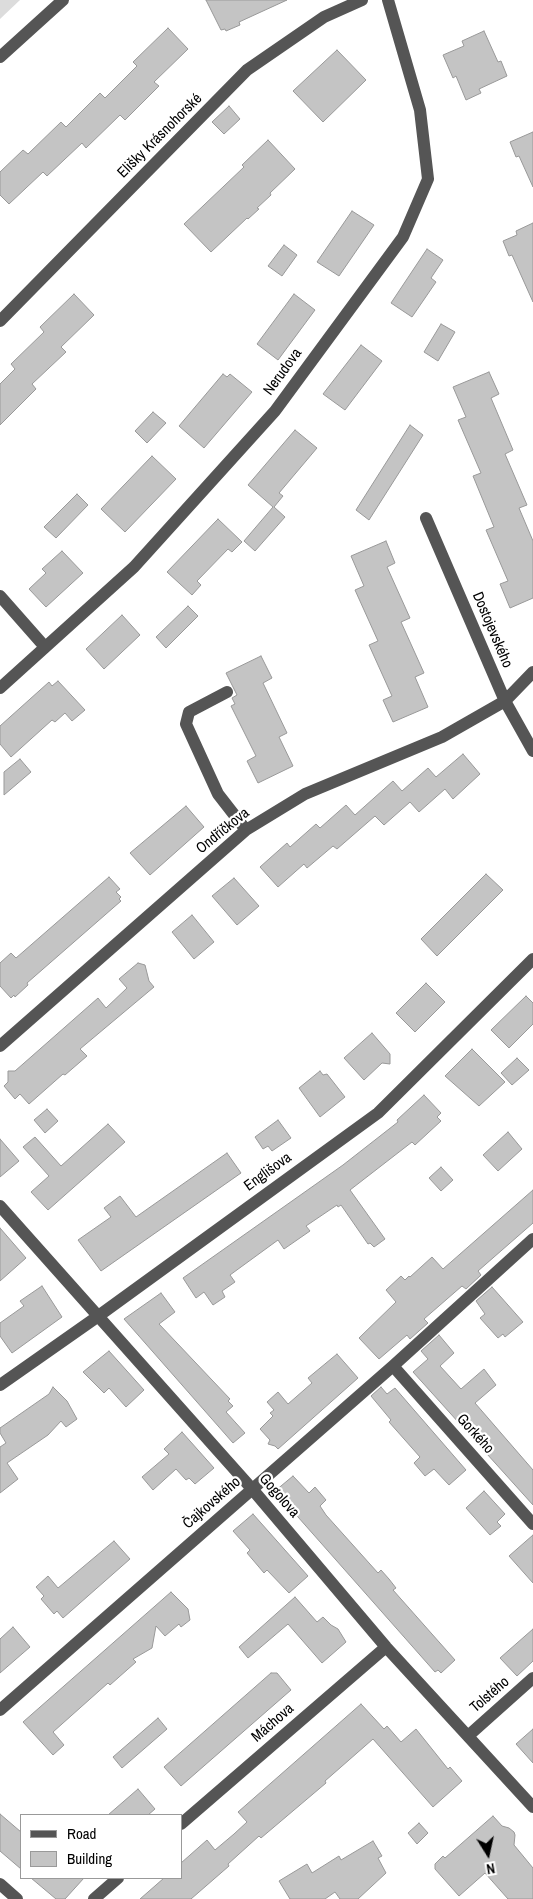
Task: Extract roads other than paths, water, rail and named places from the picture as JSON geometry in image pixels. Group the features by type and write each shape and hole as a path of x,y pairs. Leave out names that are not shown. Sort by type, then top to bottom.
{"street":[{"path":"0,57 63,0"},
{"name":"Elišky Krásnohorské","path":"0,321 247,70 324,18 362,0"},
{"name":"Nerudova","path":"0,688 134,567 275,410 403,237 428,179 420,110 388,0"},
{"name":"Dostojevského","path":"426,518 505,701 533,752"},
{"path":"0,596 45,647"},
{"name":"Ondříčkova","path":"0,1046 246,830 305,794 442,738 505,701 533,672"},
{"path":"227,692 189,712 186,724 218,794 246,830"},
{"name":"Englišova","path":"0,1385 378,1113 533,959"},
{"name":"Gogolova","path":"0,1206 253,1490 386,1647 533,1807"},
{"name":"Čajkovského","path":"0,1710 253,1490 533,1239"},
{"name":"Gorkého","path":"393,1366 533,1524"},
{"name":"Máchova","path":"182,1823 386,1647"},
{"name":"Tolstého","path":"468,1736 533,1678"},
{"path":"94,1899 117,1879"},
{"path":"0,1884 17,1899"}]}
